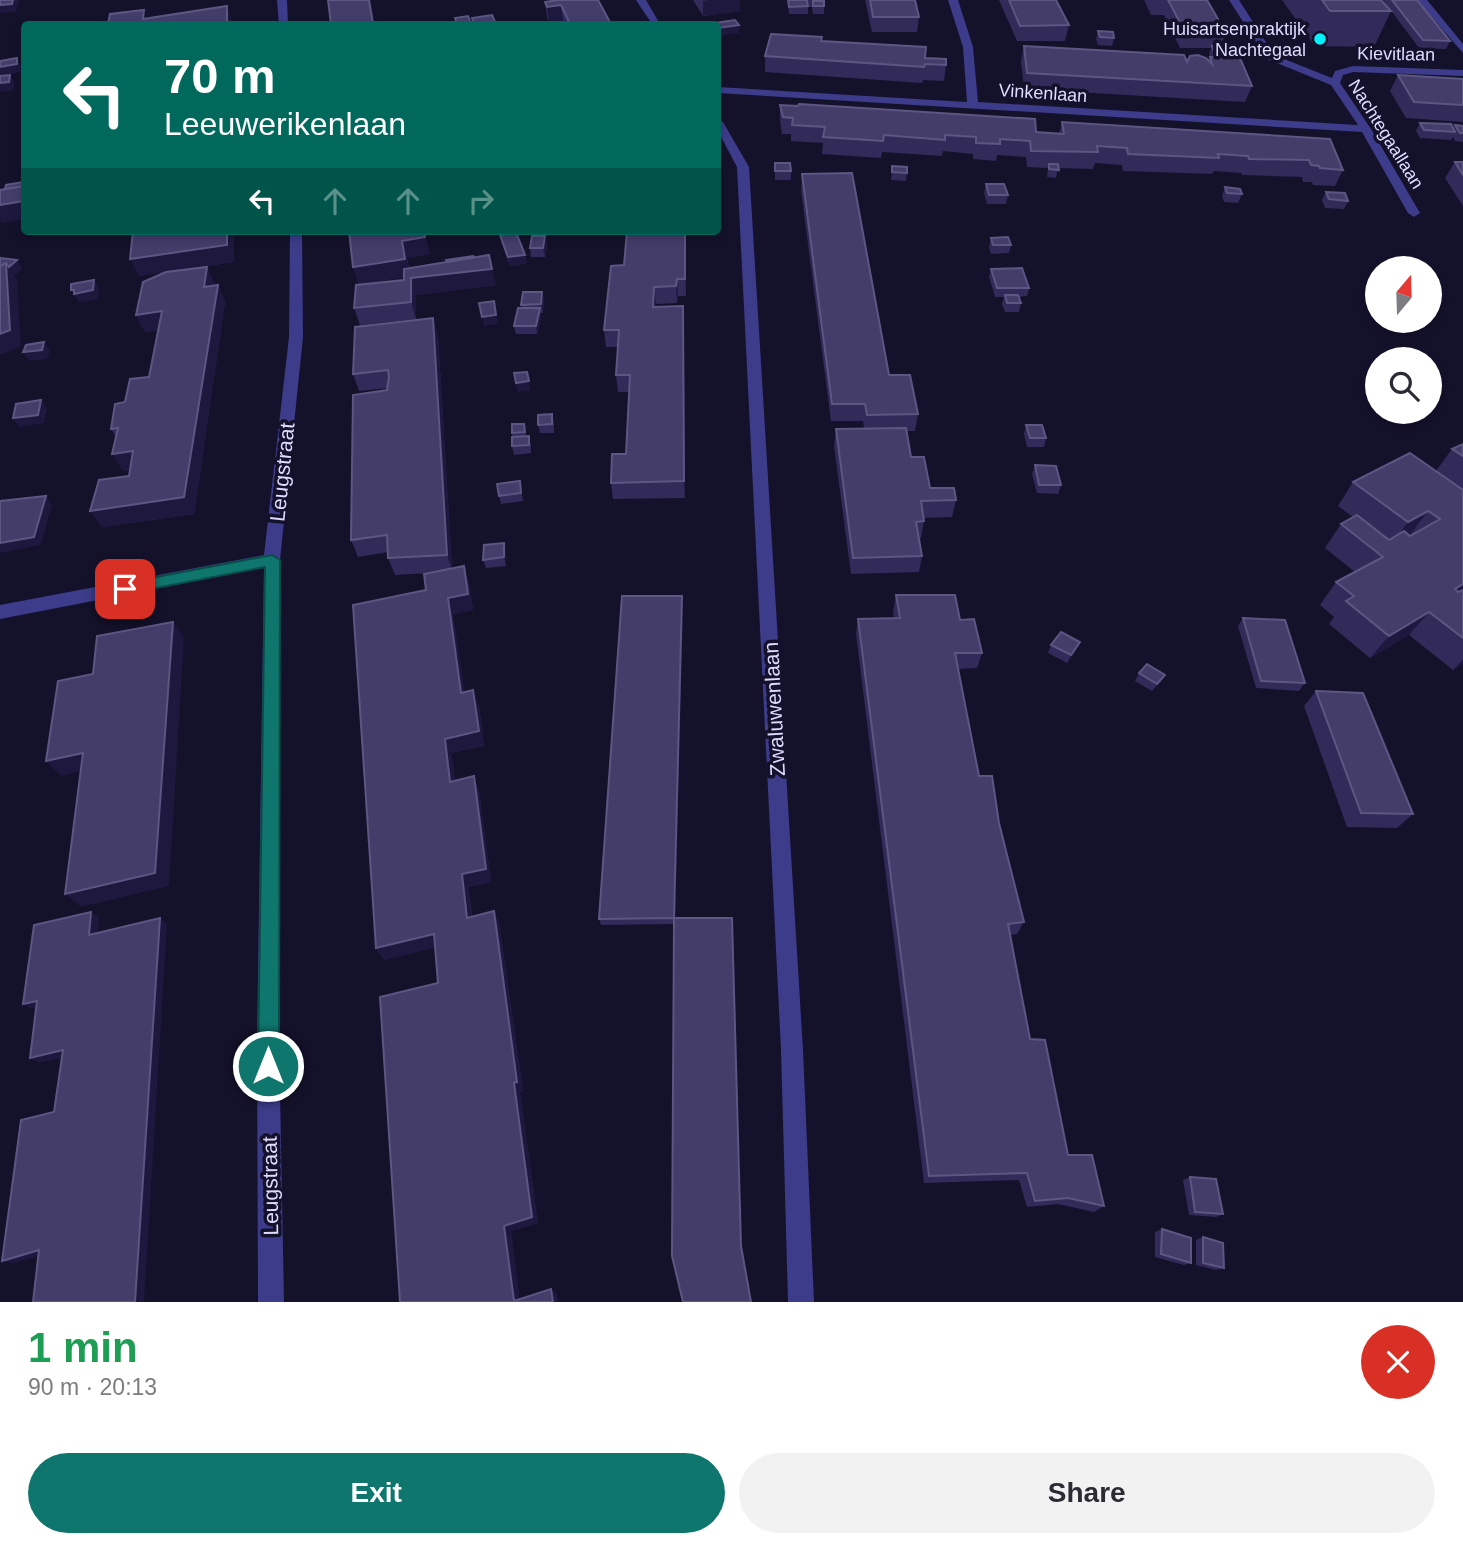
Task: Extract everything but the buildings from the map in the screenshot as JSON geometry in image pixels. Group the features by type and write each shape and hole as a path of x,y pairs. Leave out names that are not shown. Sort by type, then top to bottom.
{"street":[{"path":"282,0 284,21"},
{"path":"640,0 654,21"},
{"path":"953,0 968,47 973,106"},
{"name":"Nachtegaallaan","path":"1234,0 1270,57 1335,83 1366,129 1414,213"},
{"path":"1422,0 1463,50"},
{"name":"Kievitlaan","path":"1335,83 1339,73 1353,69 1463,73"},
{"name":"Vinkenlaan","path":"721,90 1366,129"},
{"name":"Zwaluwenlaan","path":"721,127 743,167 790,1009 801,1302"},
{"name":"Leugstraat","path":"271,1302 268,1040 272,560 296,337 296,235"},
{"path":"0,612 272,560"}],"place":[{"name":"Huisartsenpraktijk Nachtegaal","path":"1320,39"}],"route":[{"path":"125,589 272,560 274,614 268,1066"}]}
